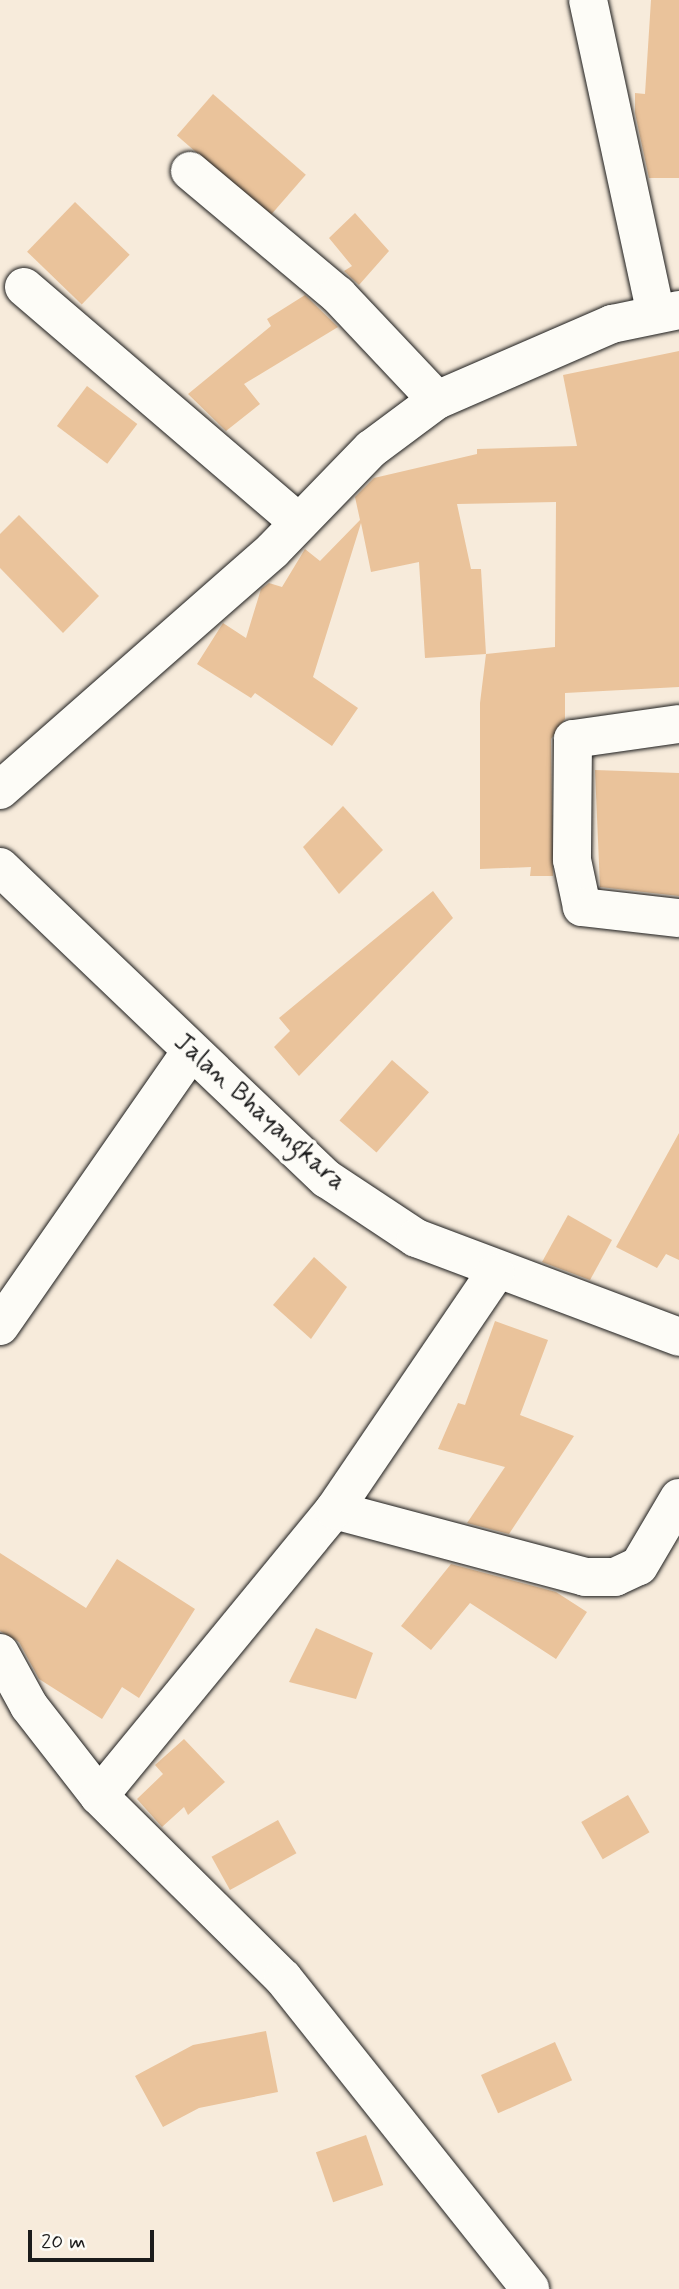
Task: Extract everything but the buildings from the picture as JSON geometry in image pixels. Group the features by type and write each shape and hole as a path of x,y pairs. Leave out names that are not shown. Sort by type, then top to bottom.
{"street":[{"path":"0,790 299,523 371,449 437,400 667,310 588,0"},
{"path":"190,171 338,295 437,400"},
{"path":"24,287 299,523"},
{"path":"679,724 584,732 573,739 572,860 582,907 679,918"},
{"name":"Jalan Bhayangkara","path":"0,867 190,1053 327,1179 416,1238 495,1273 679,1337"},
{"path":"0,1326 190,1053"},
{"path":"99,1796 334,1510 495,1273"},
{"path":"334,1510 585,1577 615,1577 639,1566 679,1498"},
{"path":"0,1653 29,1706 99,1796 284,1978 526,2288"}]}
